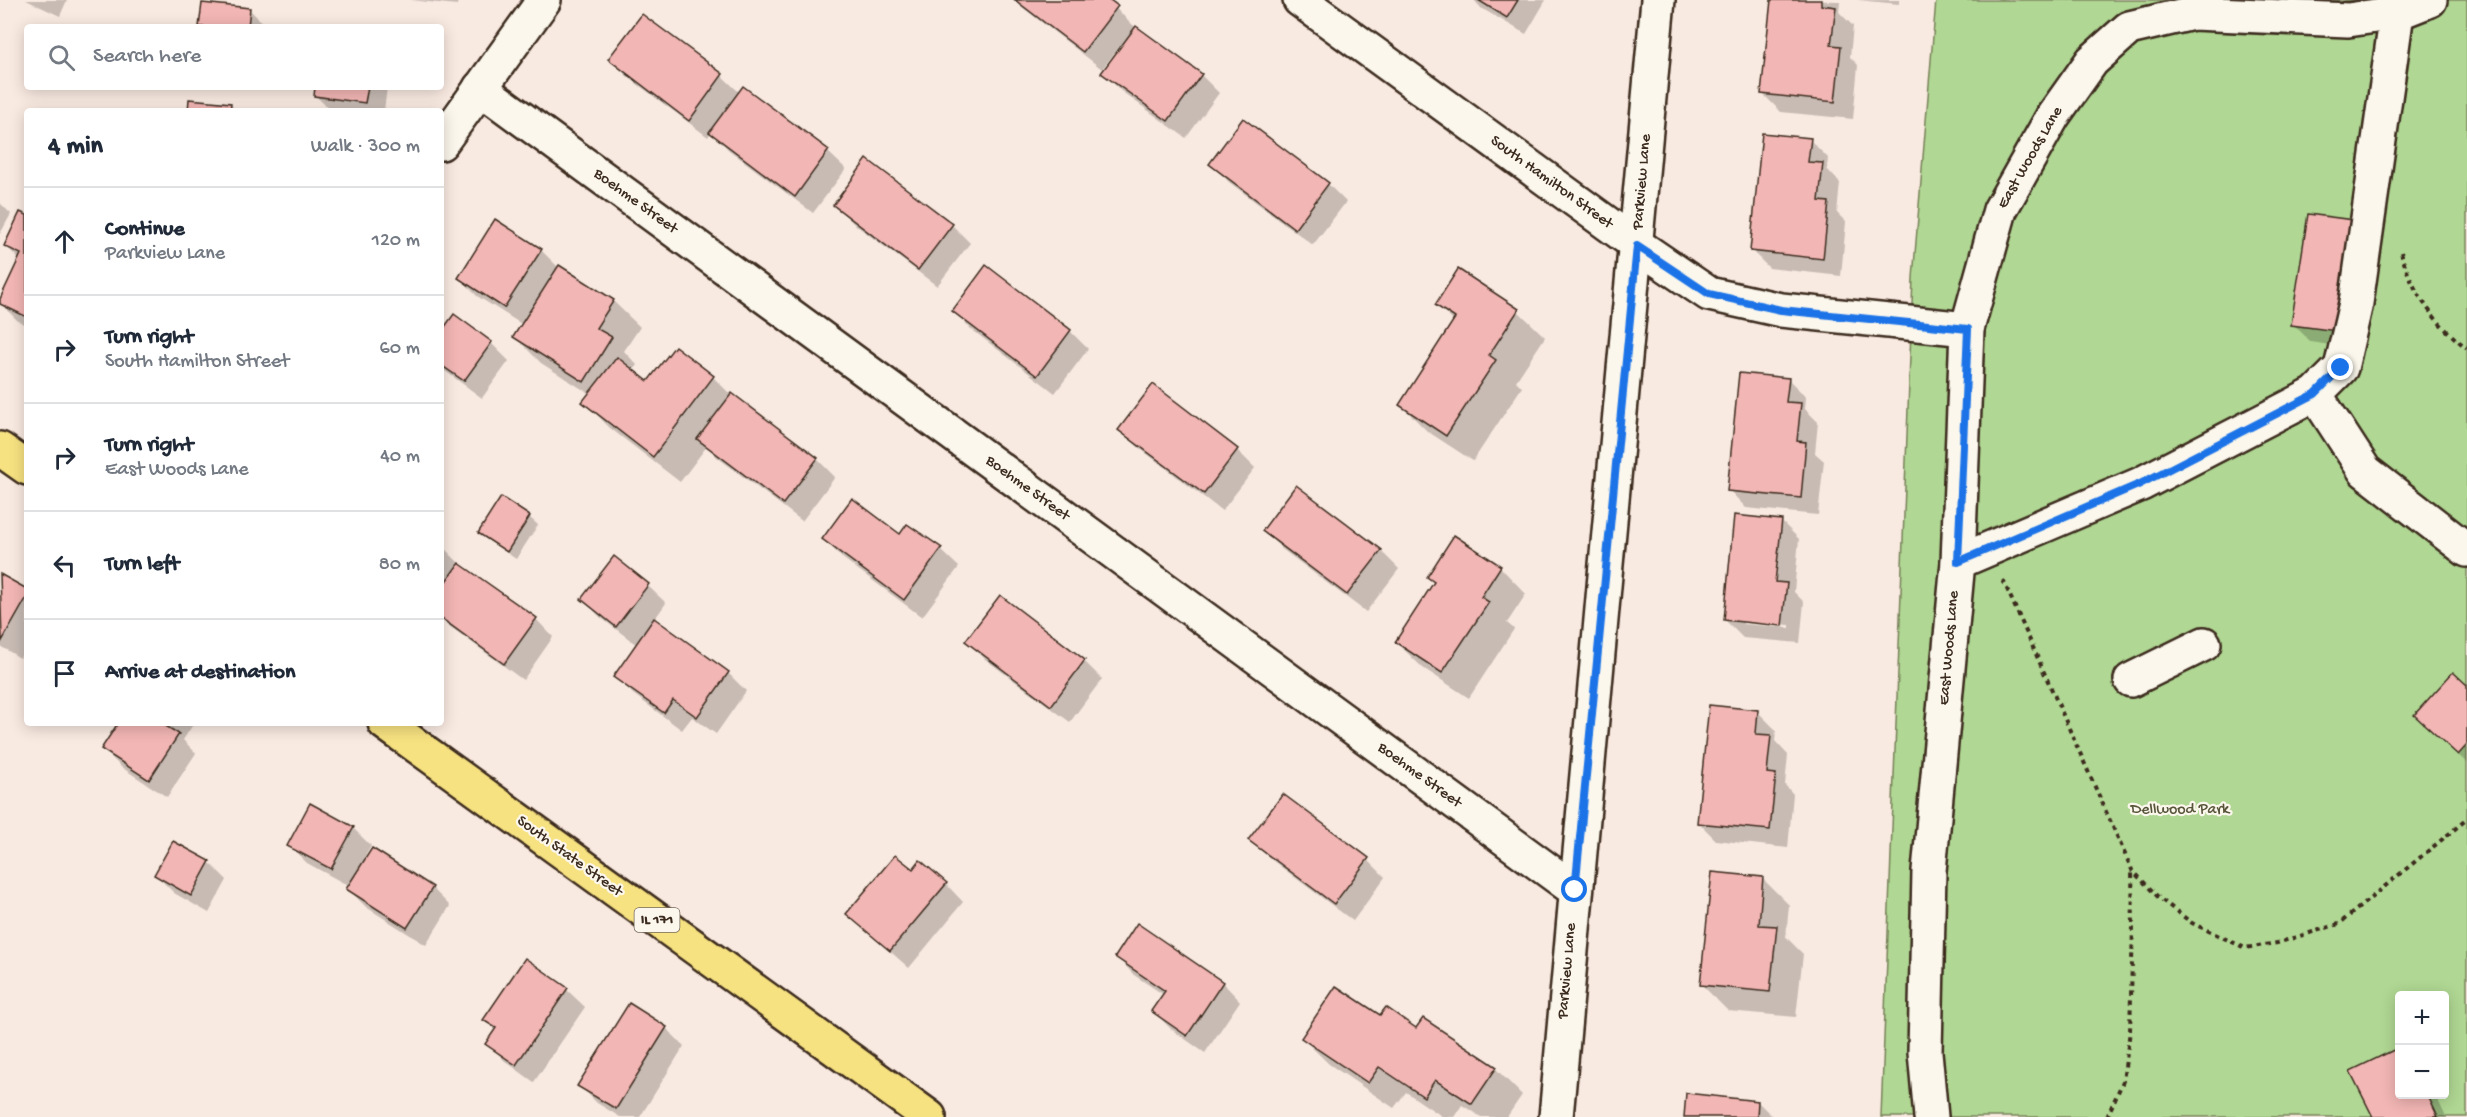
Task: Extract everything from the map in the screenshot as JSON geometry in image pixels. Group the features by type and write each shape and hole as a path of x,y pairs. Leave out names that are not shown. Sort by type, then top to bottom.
{"main road":[{"path":"0,449 24,466"},
{"name":"South State Street","path":"389,726 912,1112"}],"street":[{"path":"444,139 544,0"},
{"name":"South Hamilton Street","path":"1300,0 1637,246 1709,294 1781,310 1968,329"},
{"name":"Parkview Lane","path":"1556,1117 1658,0"},
{"name":"East Woods Lane","path":"1931,1117 1925,1052 1929,871 1958,562 1968,329 2000,210 2053,116 2092,61 2129,28 2193,13 2348,20 2397,14 2430,0"},
{"path":"1958,562 2140,484 2315,394 2341,368 2356,303 2397,14"},
{"name":"Boehme Street","path":"480,88 1575,890"},
{"path":"2315,394 2365,471 2467,550"},
{"path":"2131,680 2204,644"}],"path":[{"path":"2400,246 2407,275 2426,307 2450,335 2467,348"},
{"path":"1990,549 2132,870 2159,898 2192,923 2244,948 2277,944 2339,924 2467,819"},
{"path":"2107,1117 2123,1081 2130,1031 2132,870"}],"green space":[{"name":"Dellwood Park","path":"1936,0 2467,0 2467,1117 1881,1117 1913,278"}],"building":[{"path":"1015,0 1110,0 1118,6 1083,52"},
{"path":"1478,0 1518,0 1507,18"},
{"path":"1771,0 1821,0 1821,5 1836,7 1831,45 1841,46 1835,102 1761,94"},
{"path":"202,3 250,8 248,24 199,24"},
{"path":"642,14 723,74 689,121 608,59"},
{"path":"1136,26 1202,74 1168,121 1101,73"},
{"path":"743,86 829,150 795,197 709,132"},
{"path":"315,90 367,90 365,103 314,96"},
{"path":"189,99 231,103 230,108 188,108"},
{"path":"1243,118 1329,183 1295,229 1209,164"},
{"path":"1762,133 1811,138 1808,162 1823,163 1819,201 1829,202 1823,259 1750,251"},
{"path":"867,159 953,224 918,270 833,205"},
{"path":"20,212 24,214 24,316 0,304 0,299 21,254 4,246"},
{"path":"2308,214 2353,220 2337,331 2291,325"},
{"path":"495,219 542,249 504,308 458,278"},
{"path":"559,265 614,300 596,328 612,337 584,382 513,337"},
{"path":"986,265 1071,330 1037,376 952,311"},
{"path":"1458,269 1519,309 1489,355 1496,360 1446,436 1399,405 1455,318 1435,305"},
{"path":"454,314 492,342 464,381 444,367 444,328"},
{"path":"675,346 714,376 653,457 582,402 617,357 648,381"},
{"path":"1739,373 1789,378 1786,402 1801,403 1797,441 1806,442 1801,498 1727,491"},
{"path":"1153,384 1238,449 1204,494 1118,430"},
{"path":"732,393 818,458 783,504 697,439"},
{"path":"1296,485 1382,550 1347,595 1262,531"},
{"path":"501,497 530,516 507,552 478,533"},
{"path":"852,498 900,534 907,524 942,548 904,600 822,539"},
{"path":"1734,515 1782,520 1775,582 1787,583 1782,626 1724,620"},
{"path":"1454,535 1501,566 1481,597 1489,602 1442,673 1395,642 1434,582 1427,577"},
{"path":"614,556 649,584 616,627 581,599"},
{"path":"459,563 537,618 504,664 444,620 444,584"},
{"path":"0,574 24,587 24,602 2,641"},
{"path":"1000,595 1085,660 1051,706 965,641"},
{"path":"654,618 729,672 697,717 673,700 664,713 613,677"},
{"path":"2453,672 2467,685 2467,745 2458,755 2414,715"},
{"path":"1709,705 1758,710 1756,734 1771,735 1767,773 1776,774 1770,830 1697,823"},
{"path":"116,726 166,726 179,734 149,780 101,749"},
{"path":"1283,794 1369,858 1334,904 1248,840"},
{"path":"310,803 354,827 331,869 287,846"},
{"path":"173,841 210,861 191,896 154,875"},
{"path":"372,848 433,887 407,928 346,889"},
{"path":"895,855 913,869 920,860 947,883 890,951 846,914"},
{"path":"1712,872 1763,877 1759,925 1777,926 1770,992 1700,985"},
{"path":"1137,923 1223,982 1187,1036 1151,1011 1165,991 1115,957"},
{"path":"525,958 568,988 516,1065 485,1044 496,1028 483,1020"},
{"path":"1336,986 1380,1015 1386,1007 1416,1028 1423,1018 1497,1067 1472,1104 1435,1080 1424,1097 1379,1067 1368,1083 1301,1038"},
{"path":"629,1003 667,1027 616,1109 577,1086"},
{"path":"2395,1049 2395,1099 2429,1099 2438,1117 2373,1117 2350,1071"},
{"path":"1686,1093 1758,1101 1757,1117 1684,1117"}],"route":[{"path":"1575,890 1637,246 1709,294 1781,310 1968,329 1958,562 2140,484 2315,394 2341,368"}]}
